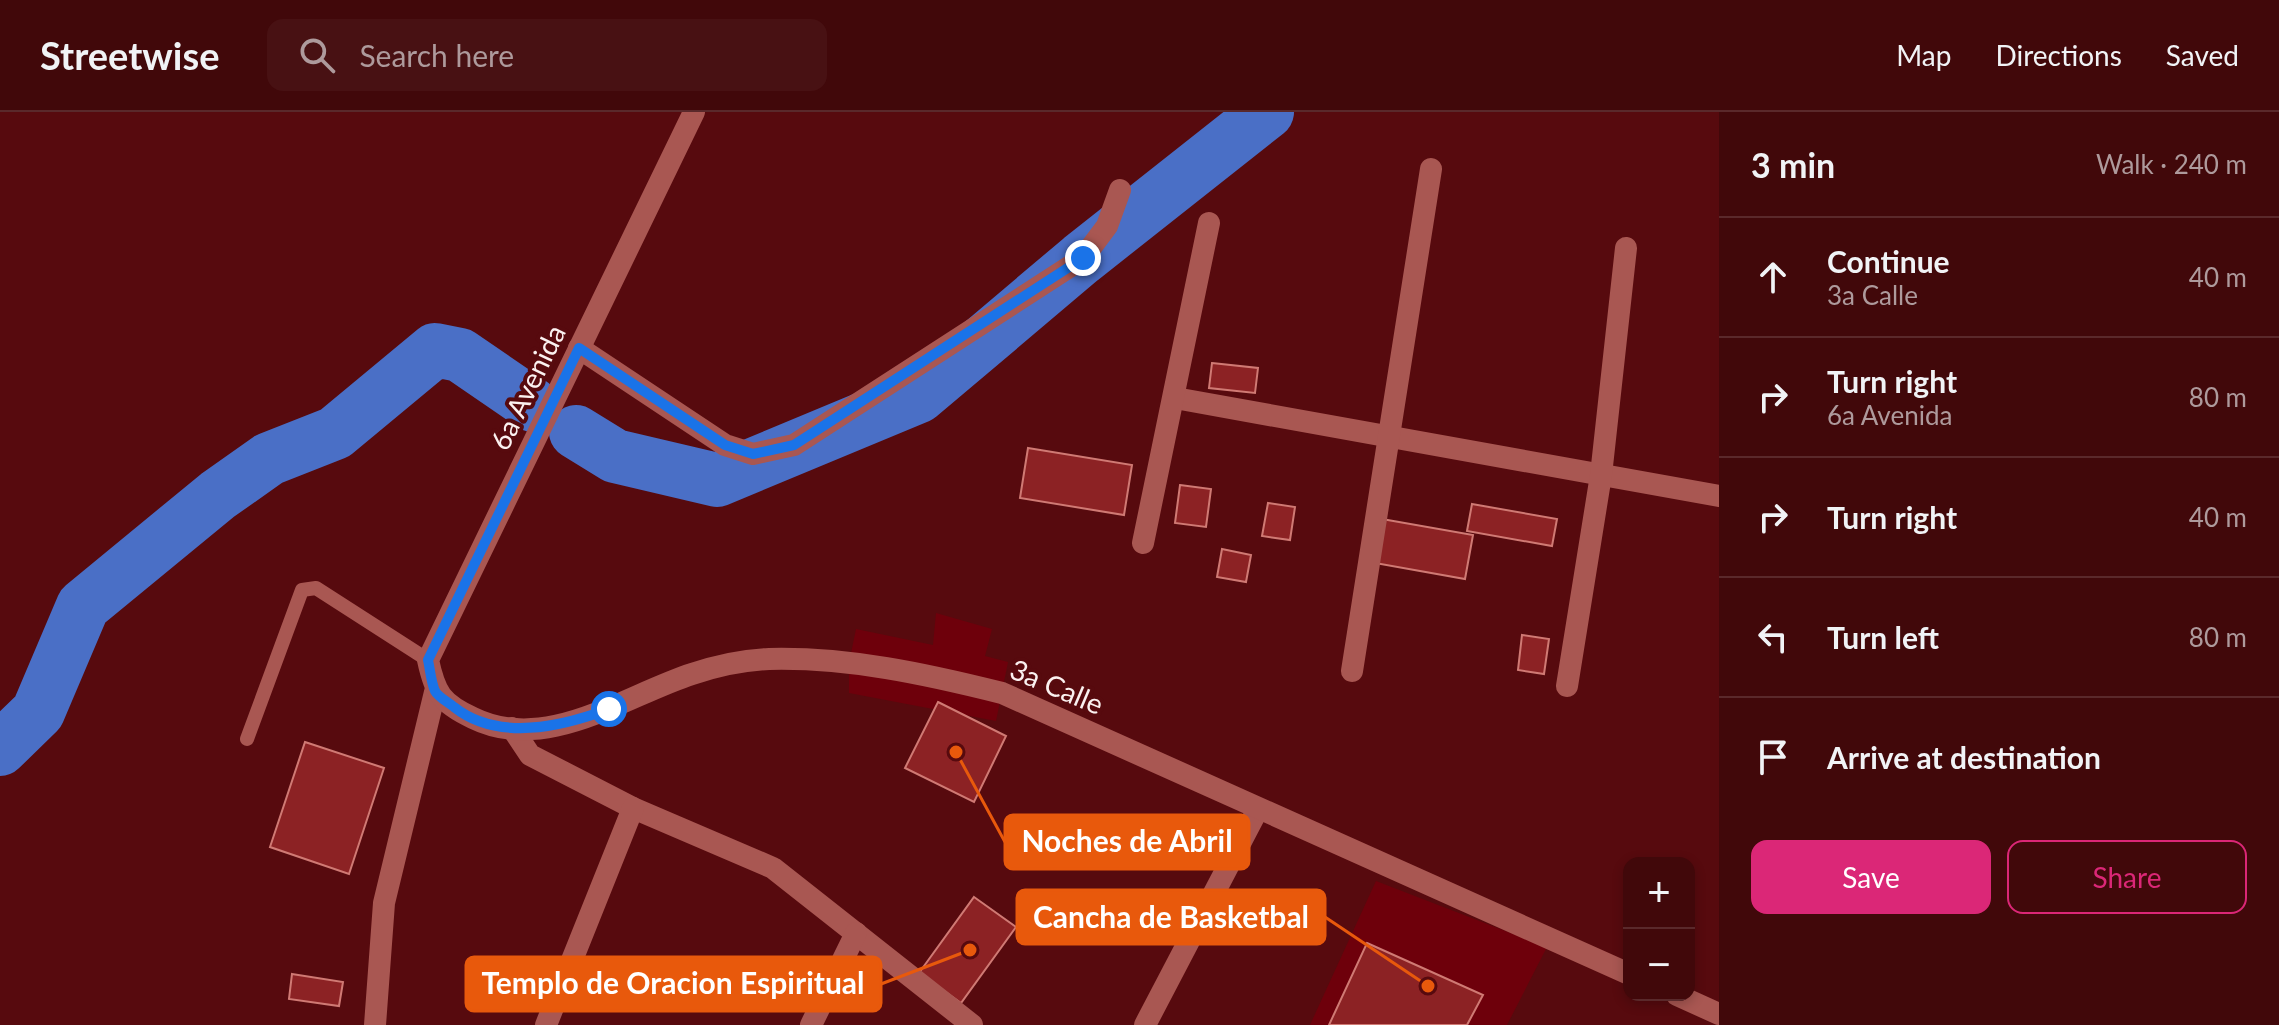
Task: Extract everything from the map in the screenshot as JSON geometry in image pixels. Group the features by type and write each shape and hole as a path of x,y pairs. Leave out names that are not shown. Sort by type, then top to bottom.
{"street":[{"name":"6a Avenida","path":"428,660 694,112"},
{"path":"1352,671 1431,169"},
{"path":"579,348 725,445 753,454 794,445 1083,258 1107,226 1120,190"},
{"path":"1143,543 1209,223"},
{"path":"1567,686 1601,475 1626,248"},
{"path":"1175,398 1719,496"},
{"name":"3a Calle","path":"435,692 460,712 483,723 512,728 554,726 587,717 723,665 768,659 879,667 1002,693 1623,971"},
{"path":"375,1025 384,903 435,692 428,660"},
{"path":"512,728 530,755 633,808 773,868 972,1025"},
{"path":"546,1025 633,808"},
{"path":"1145,1025 1258,809"},
{"path":"811,1025 856,933"},
{"path":"1690,1001 1719,1014"}],"lane":[{"path":"247,739 302,590 316,588 428,660"}],"shaded area":[{"path":"936,613 992,629 985,656 1008,662 996,721 849,693 849,663 856,629 933,645"},
{"path":"1376,881 1547,947 1507,1025 1310,1025"}],"building":[{"path":"1212,363 1258,368 1255,393 1209,388"},
{"path":"1028,448 1132,465 1124,515 1020,498"},
{"path":"1180,485 1211,489 1206,527 1175,523"},
{"path":"1268,503 1295,507 1290,540 1262,536"},
{"path":"1472,504 1557,519 1552,546 1467,531"},
{"path":"1382,519 1473,535 1465,579 1375,563"},
{"path":"1222,549 1251,555 1246,582 1217,577"},
{"path":"1522,635 1549,639 1544,674 1518,670"},
{"path":"938,702 1006,736 974,802 905,768"},
{"path":"305,742 384,768 349,874 270,847"},
{"path":"974,897 1016,927 961,1003 919,973"},
{"path":"1367,943 1483,995 1467,1025 1329,1025"},
{"path":"292,974 343,982 339,1006 289,999"}],"waterway":[{"path":"576,432 615,456 717,480 919,396 1081,259 1267,112"},
{"path":"0,749 38,712 83,606 218,495 269,459 335,433 435,350 460,355 533,405"}],"place":[{"name":"Noches de Abril","path":"956,752"},
{"name":"Templo de Oracion Espiritual","path":"970,950"},
{"name":"Cancha de Basketbal","path":"1428,986"}],"route":[{"path":"609,709 554,726 512,728 483,723 460,712 435,692 428,660 579,348 725,445 753,454 794,445 1083,258"}]}
